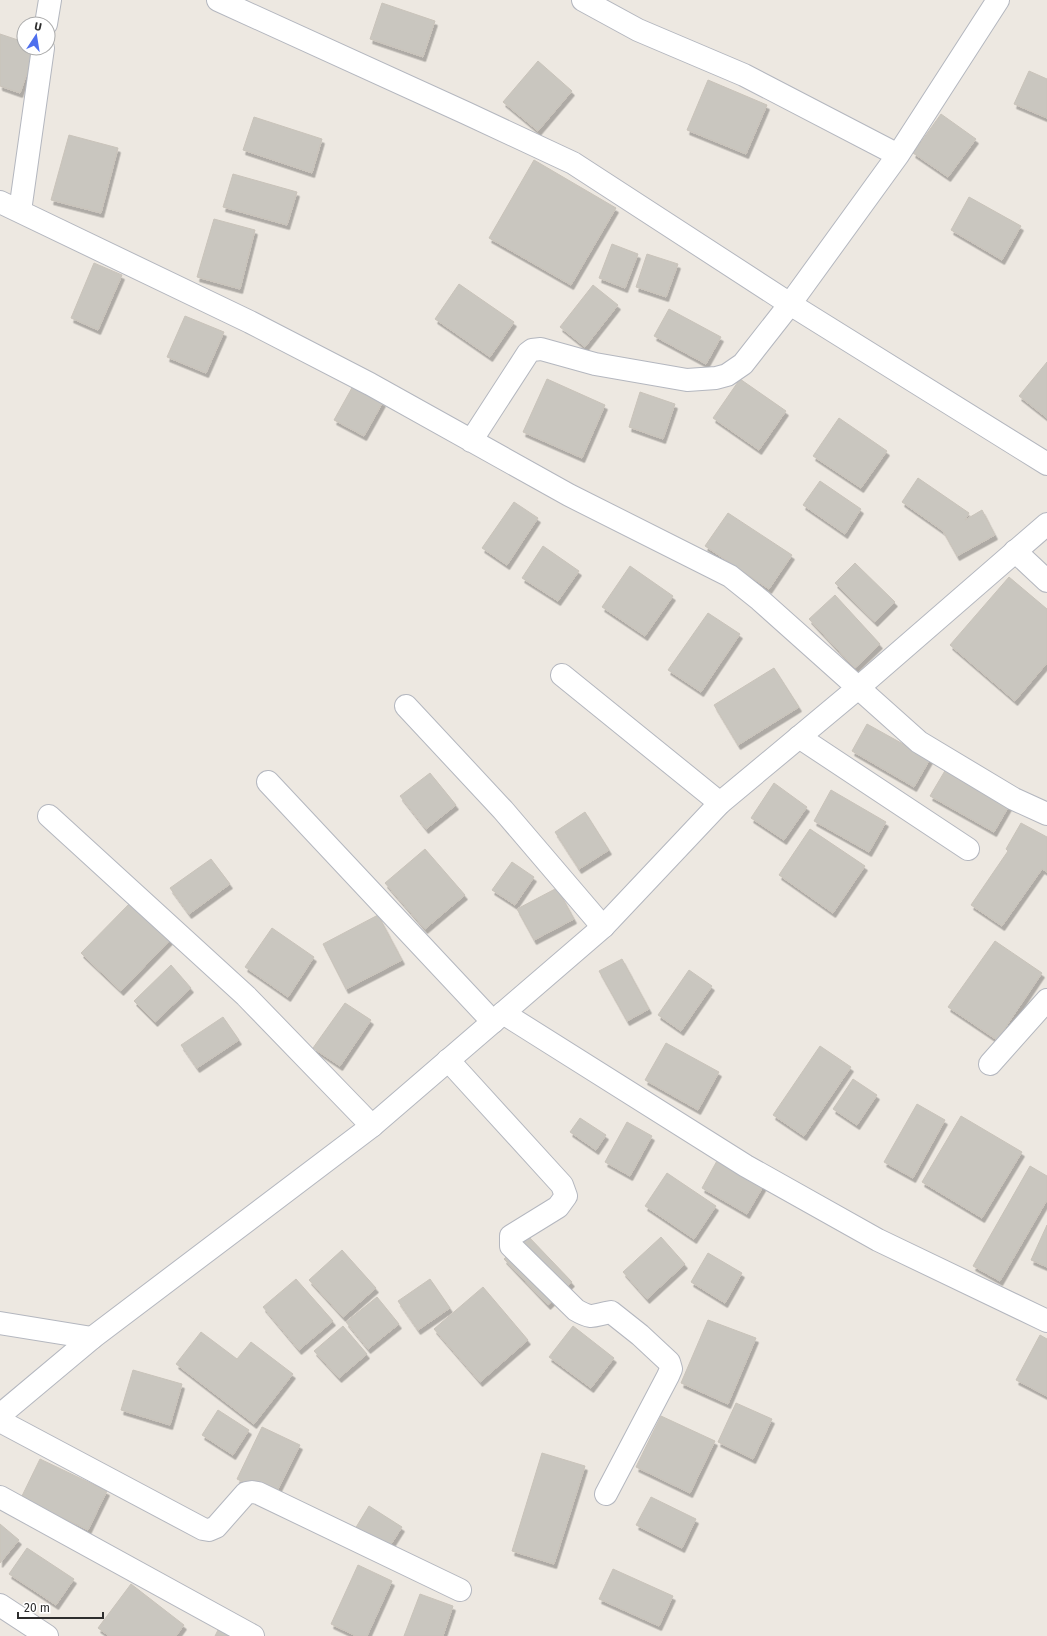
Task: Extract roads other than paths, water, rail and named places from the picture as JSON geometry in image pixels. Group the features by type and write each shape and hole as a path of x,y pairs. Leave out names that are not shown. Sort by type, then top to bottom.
{"street":[{"path":"47,16 50,0"},
{"path":"218,0 573,163 790,304 1047,464"},
{"path":"583,0 638,30 744,75 898,155"},
{"path":"471,441 528,353 532,350 541,349 595,364 687,380 711,379 727,375 743,364 790,304 898,155 998,0"},
{"path":"20,211 42,56"},
{"path":"0,202 250,322 370,384 590,506 730,576 760,600 919,742 1014,799 1047,814"},
{"path":"0,1415 92,1338 372,1126 603,927 720,803 858,688 1047,524"},
{"path":"1015,552 1047,581"},
{"path":"562,675 720,803"},
{"path":"406,706 503,810 603,927"},
{"path":"799,737 968,849"},
{"path":"268,782 498,1017 753,1170 878,1240 1047,1321"},
{"path":"49,816 246,996 372,1126"},
{"path":"990,1064 1047,1000"},
{"path":"448,1060 562,1185 566,1196 558,1208 511,1236 511,1246 576,1310 585,1316 593,1317 611,1312 640,1335 669,1362 671,1369 668,1376 606,1494"},
{"path":"0,1323 92,1338"},
{"path":"0,1421 203,1529 210,1530 216,1527 246,1493 258,1493 460,1590"},
{"path":"0,1497 253,1636"},
{"path":"0,1605 47,1636"}]}
